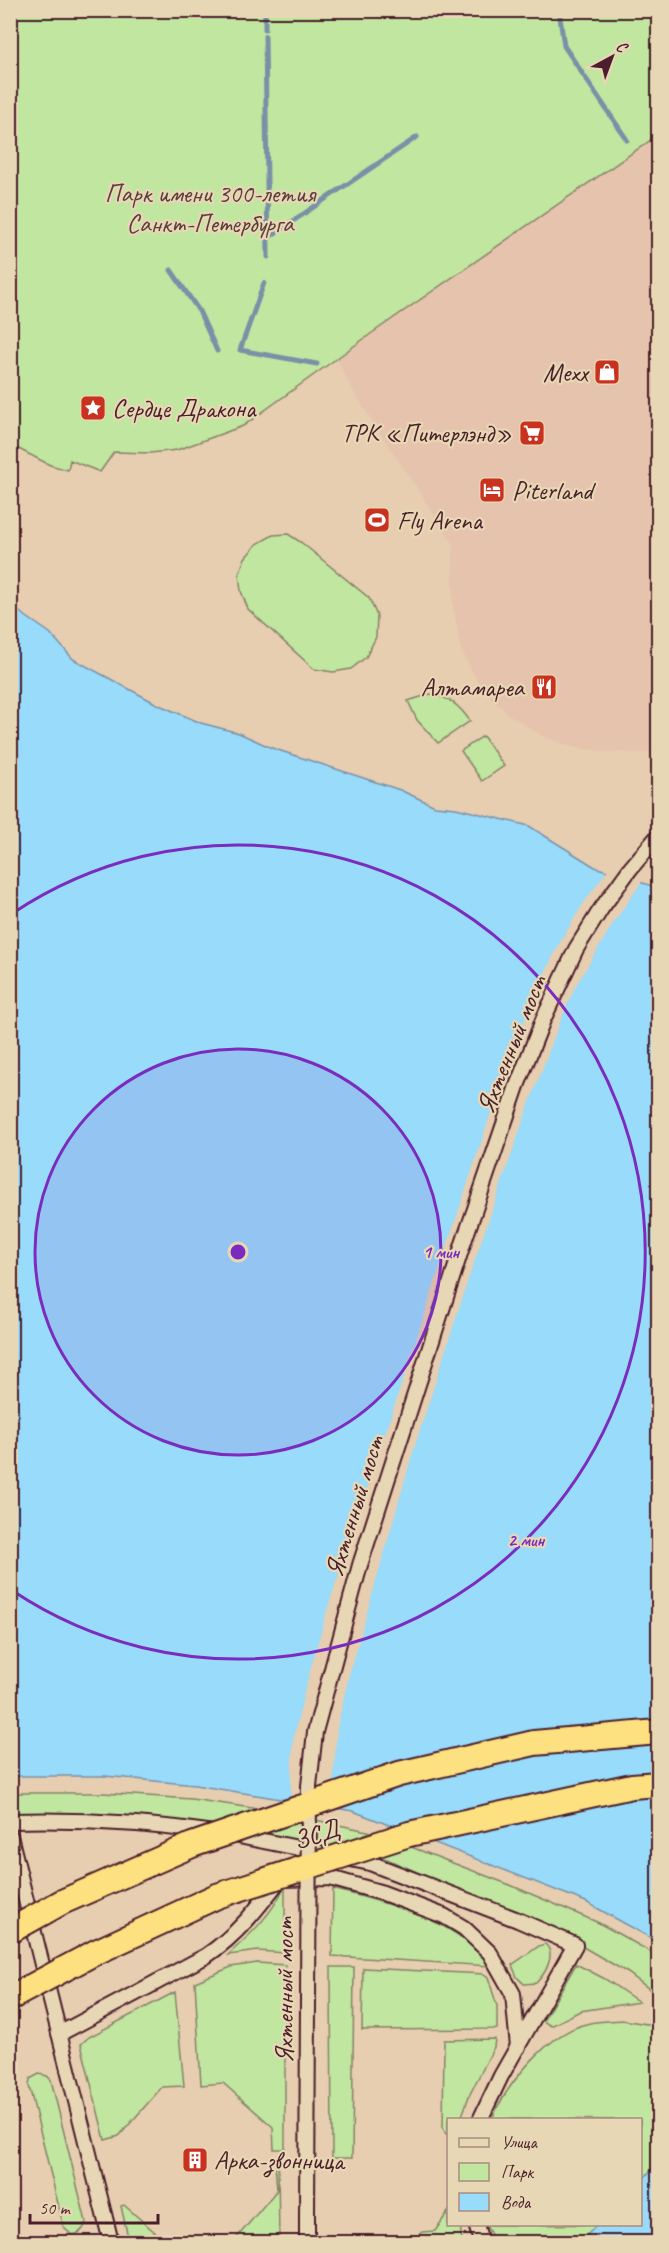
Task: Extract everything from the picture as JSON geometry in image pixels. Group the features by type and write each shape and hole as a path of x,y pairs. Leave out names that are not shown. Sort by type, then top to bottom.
{"highway":[{"name":"ЗСД","path":"10,1931 62,1902 192,1845 399,1774 534,1743 658,1732"},
{"name":"ЗСД","path":"10,1998 94,1953 228,1892 409,1834 632,1786 658,1784"}],"street":[{"name":"Яхтенный мост","path":"307,2242 309,1786 315,1732 329,1673 406,1418 527,1060 576,949 630,869 658,836"},
{"path":"10,1821 60,1820 153,1824 248,1837 370,1863 518,1920 575,1945 481,2118"},
{"path":"10,1836 111,2242"},
{"path":"59,2034 206,1956 226,1943 252,1917 280,1879 330,1878 383,1893 444,1916 464,1929 490,1953 513,1994 518,2047"},
{"path":"477,2226 481,2242"}],"shaded area":[{"name":"ТРК «Питерлэнд»","path":"658,135 658,749 646,753 605,752 572,747 542,736 508,714 481,688 461,650 453,606 453,543 354,393 337,359"}],"green space":[{"name":"Парк имени 300-летия Санкт-Петербурга","path":"10,11 658,11 658,135 372,333 243,426 177,450 150,453 114,452 100,472 70,460 68,470 50,465 11,445"},
{"path":"288,534 369,598 377,616 376,637 366,657 351,669 333,672 314,669 248,609 241,591 239,574 245,558 257,544 273,535"},
{"path":"430,694 443,697 453,703 470,721 438,743 417,720 408,701"},
{"path":"483,736 504,766 482,781 461,751"},
{"path":"10,1793 103,1793 191,1799 273,1811 372,1832 510,1885 599,1923 658,1956 658,1992 656,1994 628,1973 566,1937 387,1859 261,1833 139,1817 74,1815 11,1818"},
{"path":"285,1885 285,1953 258,1951 228,1955 253,1932 267,1915"},
{"path":"333,1889 397,1907 439,1924 459,1935 476,1949 490,1966 332,1956"},
{"path":"545,1944 550,1958 543,1975 536,1983 524,1984 517,1977 512,1965"},
{"path":"257,1963 285,1965 285,2149 274,2149 273,2127 223,2083 201,2085 195,1982 231,1967"},
{"path":"576,1964 605,1979 639,2002 580,2011 551,2026 543,2021"},
{"path":"331,1967 354,1967 352,2158 332,2158"},
{"path":"363,1968 484,1974 488,1977 497,2006 497,2029 362,2030"},
{"path":"175,1992 184,2086 162,2087 119,2136 105,2140 81,2044 89,2037"},
{"path":"623,2020 658,2026 658,2242 495,2242 487,2226 642,2226 642,2118 492,2118 519,2075 545,2048 575,2028 602,2021"},
{"path":"495,2039 494,2047 469,2096 461,2118 447,2118 447,2134 443,2128 444,2040"},
{"path":"39,2074 51,2080 86,2222 81,2231 72,2235 64,2228 29,2086 30,2079"},
{"path":"275,2163 278,2164 279,2242 221,2242 234,2241 277,2190"},
{"path":"124,2205 166,2242 129,2242 121,2206"},
{"path":"447,2213 447,2226 460,2226 462,2242 411,2242 422,2232 435,2231"}],"water":[{"path":"10,603 50,633 73,659 157,704 201,723 239,733 272,748 400,790 435,806 456,808 529,826 595,867 658,888 658,1942 586,1902 353,1811 195,1785 105,1776 11,1776"},
{"path":"658,2163 658,2242 583,2242 583,2239 596,2226 642,2226 642,2180"}],"pier":[{"path":"609,868 643,880 614,922 575,987 528,1107 469,1277 413,1452 349,1675 337,1728 331,1811 290,1804 293,1741 328,1607 507,1064 541,981 559,944 583,904"}],"waterway":[{"path":"265,10 265,29"},
{"path":"559,10 564,46 627,140"},
{"path":"265,36 268,257"},
{"path":"268,238 417,137"},
{"path":"171,270 199,311 217,351"},
{"path":"264,283 240,350 317,364"}],"place":[{"name":"Mexx","path":"607,372"},
{"name":"Сердце Дракона","path":"93,408"},
{"name":"ТРК «Питерлэнд»","path":"532,433"},
{"name":"Piterland","path":"492,490"},
{"name":"Fly Arena","path":"377,520"},
{"name":"Алтамареа","path":"544,687"},
{"name":"Арка-звонница","path":"195,2160"}]}
